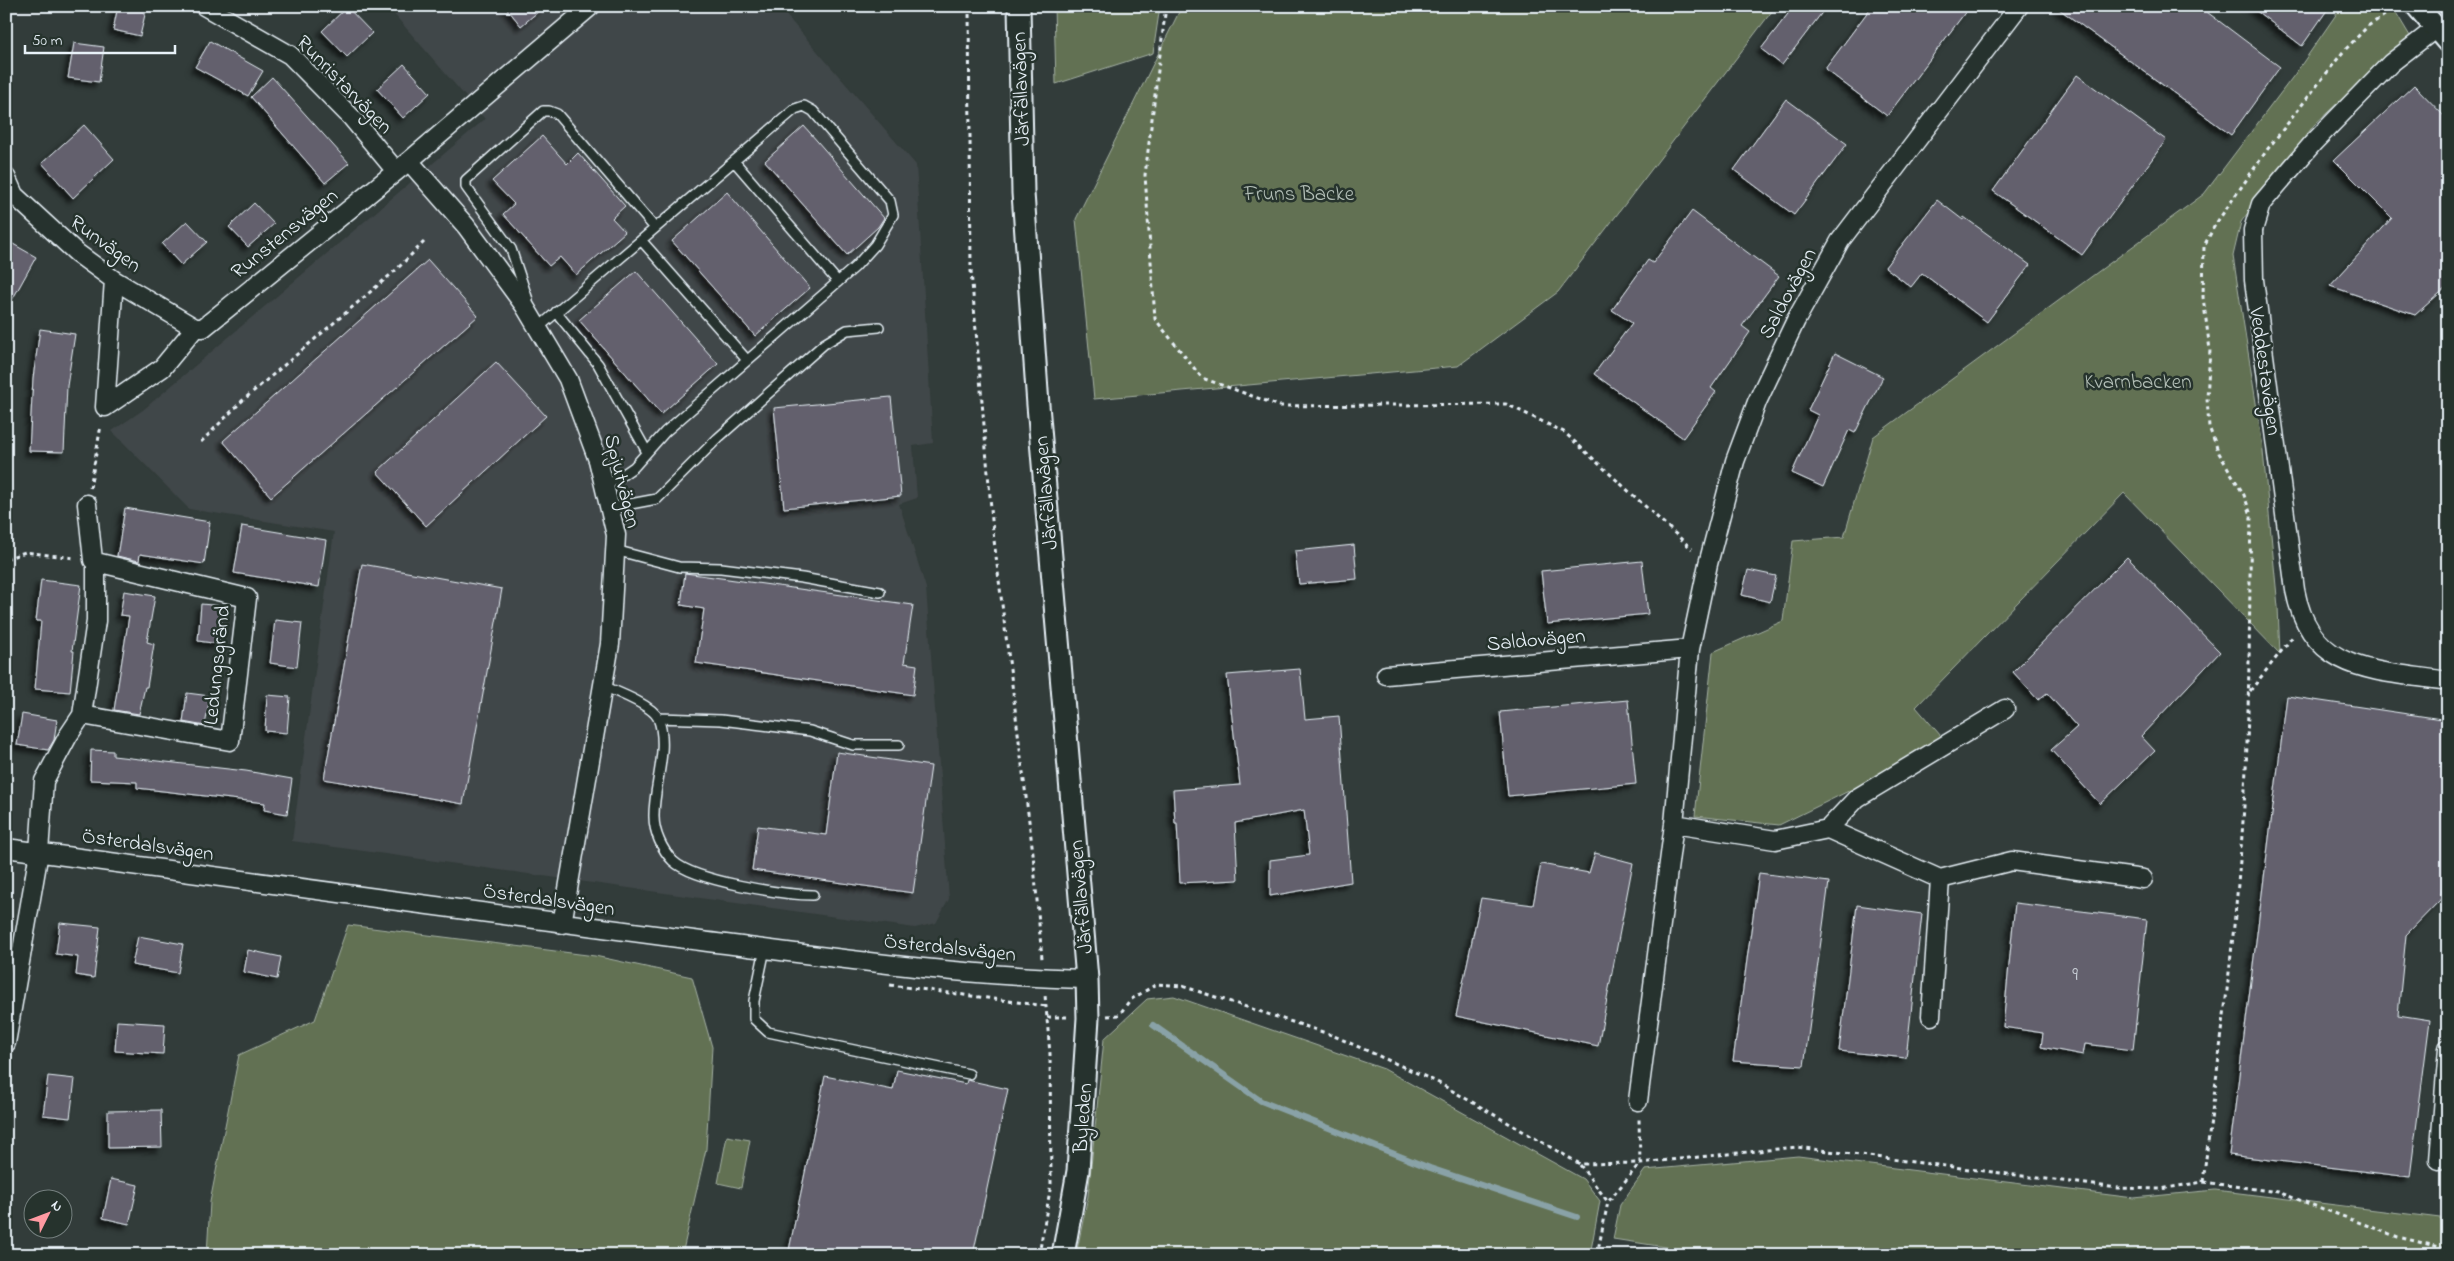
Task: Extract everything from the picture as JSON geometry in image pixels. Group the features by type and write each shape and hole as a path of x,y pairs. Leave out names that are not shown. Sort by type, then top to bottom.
{"street":[{"name":"Runristarvägen","path":"204,6 290,54 352,118 403,166"},
{"name":"Runstensvägen","path":"104,407 162,368 195,328 203,328 403,166 591,6"},
{"name":"Järfällavägen","path":"1019,6 1023,193 1087,979"},
{"name":"Saldovägen","path":"1638,1101 1674,824 1690,649 1708,564 1736,461 1757,402 1796,320 1840,240 2019,6"},
{"name":"Veddestavägen","path":"2417,6 2442,36 2391,63 2313,143 2261,204 2253,230 2254,280 2295,590 2304,622 2318,643 2334,656 2359,666 2448,681"},
{"name":"Spjutvägen","path":"403,166 466,226 524,305 568,379 598,460 616,535 610,644 562,924"},
{"name":"Runvägen","path":"6,177 14,194 77,253 114,280 195,328"},
{"path":"104,407 114,280"},
{"path":"6,1043 39,852 44,781 82,715 96,621 94,561 87,504"},
{"name":"Ledungsgränd","path":"82,715 230,741 247,598 94,561"},
{"name":"Saldovägen","path":"1386,675 1690,649"},
{"path":"1674,824 1776,840 1828,829 1857,798 2005,709"},
{"path":"1828,829 1940,879 2012,860 2143,879"},
{"name":"Österdalsvägen","path":"6,848 562,924 765,949 947,970 1043,978 1087,979"},
{"path":"1931,1016 1940,879"},
{"name":"Byleden","path":"1063,1255 1078,1171 1088,1018 1087,979"},
{"path":"2439,1160 2448,1048"}],"lane":[{"path":"538,328 794,109 804,106 813,111 890,201 893,215 875,245 838,282 664,432 634,467 605,487"},
{"path":"524,305 528,300 511,249 466,187 466,180 543,111 549,110 557,114 655,228"},
{"path":"734,161 838,282"},
{"path":"641,240 748,360"},
{"path":"556,312 598,364 647,452"},
{"path":"609,508 657,499 718,438 824,344 847,330 880,327"},
{"path":"615,550 679,567 721,568 802,578 880,592"},
{"path":"603,686 649,708 658,718 662,750 654,818 658,839 674,862 700,874 756,888 789,895 813,895"},
{"path":"658,718 721,720 810,731 853,745 899,746"},
{"path":"765,949 754,1001 754,1019 768,1032 969,1074"}],"path":[{"path":"969,6 971,270 993,532 1033,853 1050,1054 1052,1184 1039,1255"},
{"path":"1166,6 1145,175 1155,319 1202,378 1280,406 1506,404 1564,432 1708,564"},
{"path":"2203,1182 2232,952 2244,807 2249,692 2251,515 2244,495 2219,453 2209,427 2207,398 2210,350 2203,297 2204,246 2215,225 2267,150 2343,52 2368,26 2398,6"},
{"path":"201,442 242,401 396,270 424,242"},
{"path":"87,504 104,407"},
{"path":"6,559 25,552 94,561"},
{"path":"2249,692 2304,622"},
{"path":"1047,1017 1088,1018 1119,1015 1130,1000 1157,984 1182,986 1332,1035 1429,1078 1580,1164 1608,1202"},
{"path":"1597,1255 1608,1202 1640,1163 1638,1101"},
{"path":"1580,1164 1640,1163 1797,1147 2117,1188 2160,1189 2203,1182 2278,1192 2398,1237 2448,1249"}],"shaded area":[{"path":"387,6 778,6 916,165 933,443 913,446 917,498 899,504 926,588 949,899 936,923 915,928 292,841 334,532 189,509 112,431 143,410 485,119"}],"green space":[{"path":"1054,6 1160,6 1153,53 1056,84"},
{"name":"Fruns Backe","path":"1182,6 1776,6 1558,292 1458,366 1094,399 1076,219"},
{"name":"Kvarnbacken","path":"2342,6 2392,6 2410,36 2314,125 2241,222 2233,256 2262,441 2278,607 2280,654 2124,493 1916,707 1947,743 1779,825 1695,816 1713,652 1783,621 1793,541 1844,537 1873,437 2204,194 2295,74"},
{"path":"348,925 595,956 692,977 712,1047 706,1149 682,1255 207,1255 210,1202 239,1055 315,1020"},
{"path":"1174,996 1384,1069 1583,1179 1600,1201 1590,1255 1503,1250 1502,1255 1076,1255 1088,1196 1104,1039 1147,999"},
{"path":"727,1136 750,1140 741,1188 718,1183"},
{"path":"1798,1156 2134,1198 2215,1190 2448,1219 2448,1255 1717,1255 1613,1239 1620,1205 1645,1170"}],"building":[{"path":"118,6 147,6 140,36 113,30"},
{"path":"505,6 545,6 521,26"},
{"path":"1794,6 1827,6 1782,65 1761,49"},
{"path":"1872,6 1970,6 1887,116 1825,69"},
{"path":"2055,6 2199,6 2280,67 2231,135"},
{"path":"2250,6 2330,6 2302,46"},
{"path":"347,7 372,33 347,57 322,31"},
{"path":"210,41 263,71 248,96 195,67"},
{"path":"74,43 104,47 99,82 68,78"},
{"path":"404,64 430,93 403,118 377,89"},
{"path":"2077,75 2166,140 2082,255 1993,191"},
{"path":"272,77 349,163 325,183 251,97"},
{"path":"2414,85 2448,120 2448,286 2415,315 2330,286 2392,218 2334,160"},
{"path":"1786,99 1847,144 1794,215 1734,170"},
{"path":"84,125 114,159 73,198 42,163"},
{"path":"804,126 884,218 878,227 847,255 765,161"},
{"path":"542,136 567,164 578,153 625,206 612,218 625,232 576,275 560,257 549,266 503,214 514,204 492,181"},
{"path":"727,192 810,288 755,336 672,241"},
{"path":"1937,200 1963,220 1964,217 2030,265 1987,322 1922,273 1911,287 1885,267"},
{"path":"254,203 274,224 248,247 229,227"},
{"path":"1692,211 1779,276 1742,326 1750,332 1711,388 1716,392 1683,438 1594,374 1632,323 1612,310 1648,260 1653,263"},
{"path":"187,221 207,242 181,265 162,244"},
{"path":"6,240 36,257 6,311"},
{"path":"428,260 478,316 271,497 223,441"},
{"path":"636,271 718,364 661,414 579,320"},
{"path":"40,329 75,334 67,386 64,452 29,451 33,378"},
{"path":"1835,353 1883,377 1855,433 1849,430 1823,487 1792,473 1818,415 1808,410"},
{"path":"496,362 546,416 426,526 377,472"},
{"path":"891,397 901,496 784,508 774,408"},
{"path":"125,508 210,522 204,564 140,554 139,561 117,556"},
{"path":"242,526 326,540 319,587 234,573"},
{"path":"1354,545 1357,579 1299,584 1295,551"},
{"path":"2127,557 2220,652 2141,736 2155,751 2100,804 2051,750 2077,727 2047,693 2038,700 2013,672"},
{"path":"1642,561 1648,614 1547,624 1541,571"},
{"path":"362,564 502,589 463,804 324,779"},
{"path":"1748,570 1776,576 1770,602 1742,595"},
{"path":"685,573 913,605 904,663 917,665 913,695 696,663 704,609 681,605"},
{"path":"41,580 81,585 72,651 74,651 70,692 35,689 41,621 36,621"},
{"path":"124,591 155,596 147,642 154,644 147,687 145,687 139,714 114,710 129,616 120,615"},
{"path":"201,604 223,606 219,644 198,641"},
{"path":"275,620 302,623 297,667 270,663"},
{"path":"1300,669 1305,719 1339,716 1351,882 1270,896 1270,860 1309,855 1304,810 1235,823 1238,880 1180,883 1177,823 1175,823 1173,790 1240,785 1227,675"},
{"path":"187,693 210,696 205,726 183,722"},
{"path":"267,695 290,697 287,733 265,731"},
{"path":"2287,696 2448,720 2448,856 2440,900 2406,935 2398,1015 2430,1020 2410,1177 2229,1155"},
{"path":"1628,700 1636,784 1508,796 1500,712"},
{"path":"22,714 57,720 54,740 48,750 17,745"},
{"path":"91,750 113,751 113,756 246,771 292,779 287,814 264,810 265,803 137,788 137,782 90,780"},
{"path":"837,752 931,766 913,893 752,870 758,826 826,835"},
{"path":"1595,853 1633,863 1598,1046 1456,1016 1481,898 1533,905 1541,864 1589,873"},
{"path":"1759,873 1829,882 1804,1066 1733,1061"},
{"path":"2015,903 2147,919 2133,1050 2085,1044 2083,1055 2041,1047 2043,1033 2003,1027"},
{"path":"1857,905 1922,914 1906,1058 1839,1051"},
{"path":"60,923 100,927 94,978 76,975 78,957 56,954"},
{"path":"138,936 183,944 178,973 132,965"},
{"path":"248,950 281,957 277,979 244,972"},
{"path":"117,1021 165,1024 163,1054 115,1051"},
{"path":"897,1070 966,1084 967,1080 1008,1089 973,1255 788,1255 825,1076 893,1090"},
{"path":"48,1076 75,1079 70,1118 43,1115"},
{"path":"161,1110 162,1147 108,1148 108,1111"},
{"path":"111,1179 138,1185 129,1224 103,1218"}],"waterway":[{"path":"1153,1025 1261,1101 1430,1168 1577,1217"}]}
